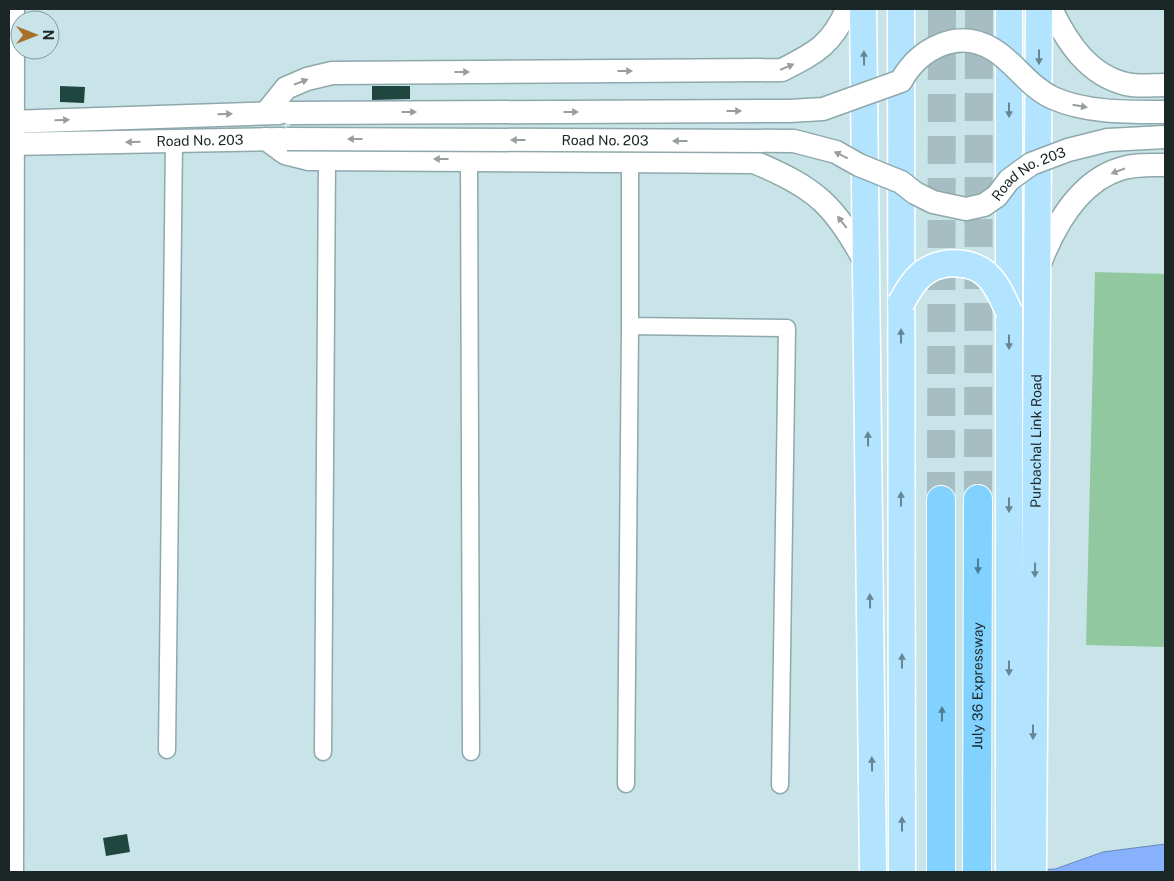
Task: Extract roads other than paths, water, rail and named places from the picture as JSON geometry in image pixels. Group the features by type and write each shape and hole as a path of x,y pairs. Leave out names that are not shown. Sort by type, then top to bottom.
{"highway":[{"name":"July 36 Expressway","path":"977,872 978,499"},
{"path":"941,500 942,872"}],"main road":[{"path":"863,9 873,872"},
{"path":"901,9 902,872"},
{"path":"1009,9 1009,872"},
{"name":"Purbachal Link Road","path":"1033,872 1039,9"},
{"path":"901,303 912,284 928,270 951,264 968,264 986,273 996,286 1009,312"}],"street":[{"path":"12,872 11,133 13,9"},
{"path":"266,113 286,88 307,79 332,73 782,70 819,51 840,26 847,9"},
{"path":"1051,9 1064,36 1080,56 1100,74 1127,84 1165,85"},
{"path":"901,81 910,66 919,57 938,45 959,41 975,42 994,50 1051,97 1068,104 1108,111 1165,112"},
{"name":"Road No. 203","path":"11,133 266,113 789,111 823,109 901,81"},
{"name":"Road No. 203","path":"11,133 174,141 276,139 794,142 836,152 859,165 901,182 915,194 933,202 966,209 984,205 997,196 1009,180 1031,164 1068,150 1108,140 1165,137"},
{"name":"Road No. 203","path":"276,139 285,153 309,158 754,162 788,176 830,206 848,229 866,264"},
{"path":"167,750 174,141"},
{"path":"323,752 327,158"},
{"path":"469,160 472,752"},
{"path":"626,784 630,160"},
{"path":"1038,270 1050,239 1082,194 1102,178 1118,169 1139,165 1165,165"},
{"path":"630,326 787,328 780,785"}],"water":[{"path":"1165,844 1165,872 998,872 1055,869 1103,852"}],"tunnel":[{"path":"941,500 942,9"},
{"path":"978,499 979,9"}]}
